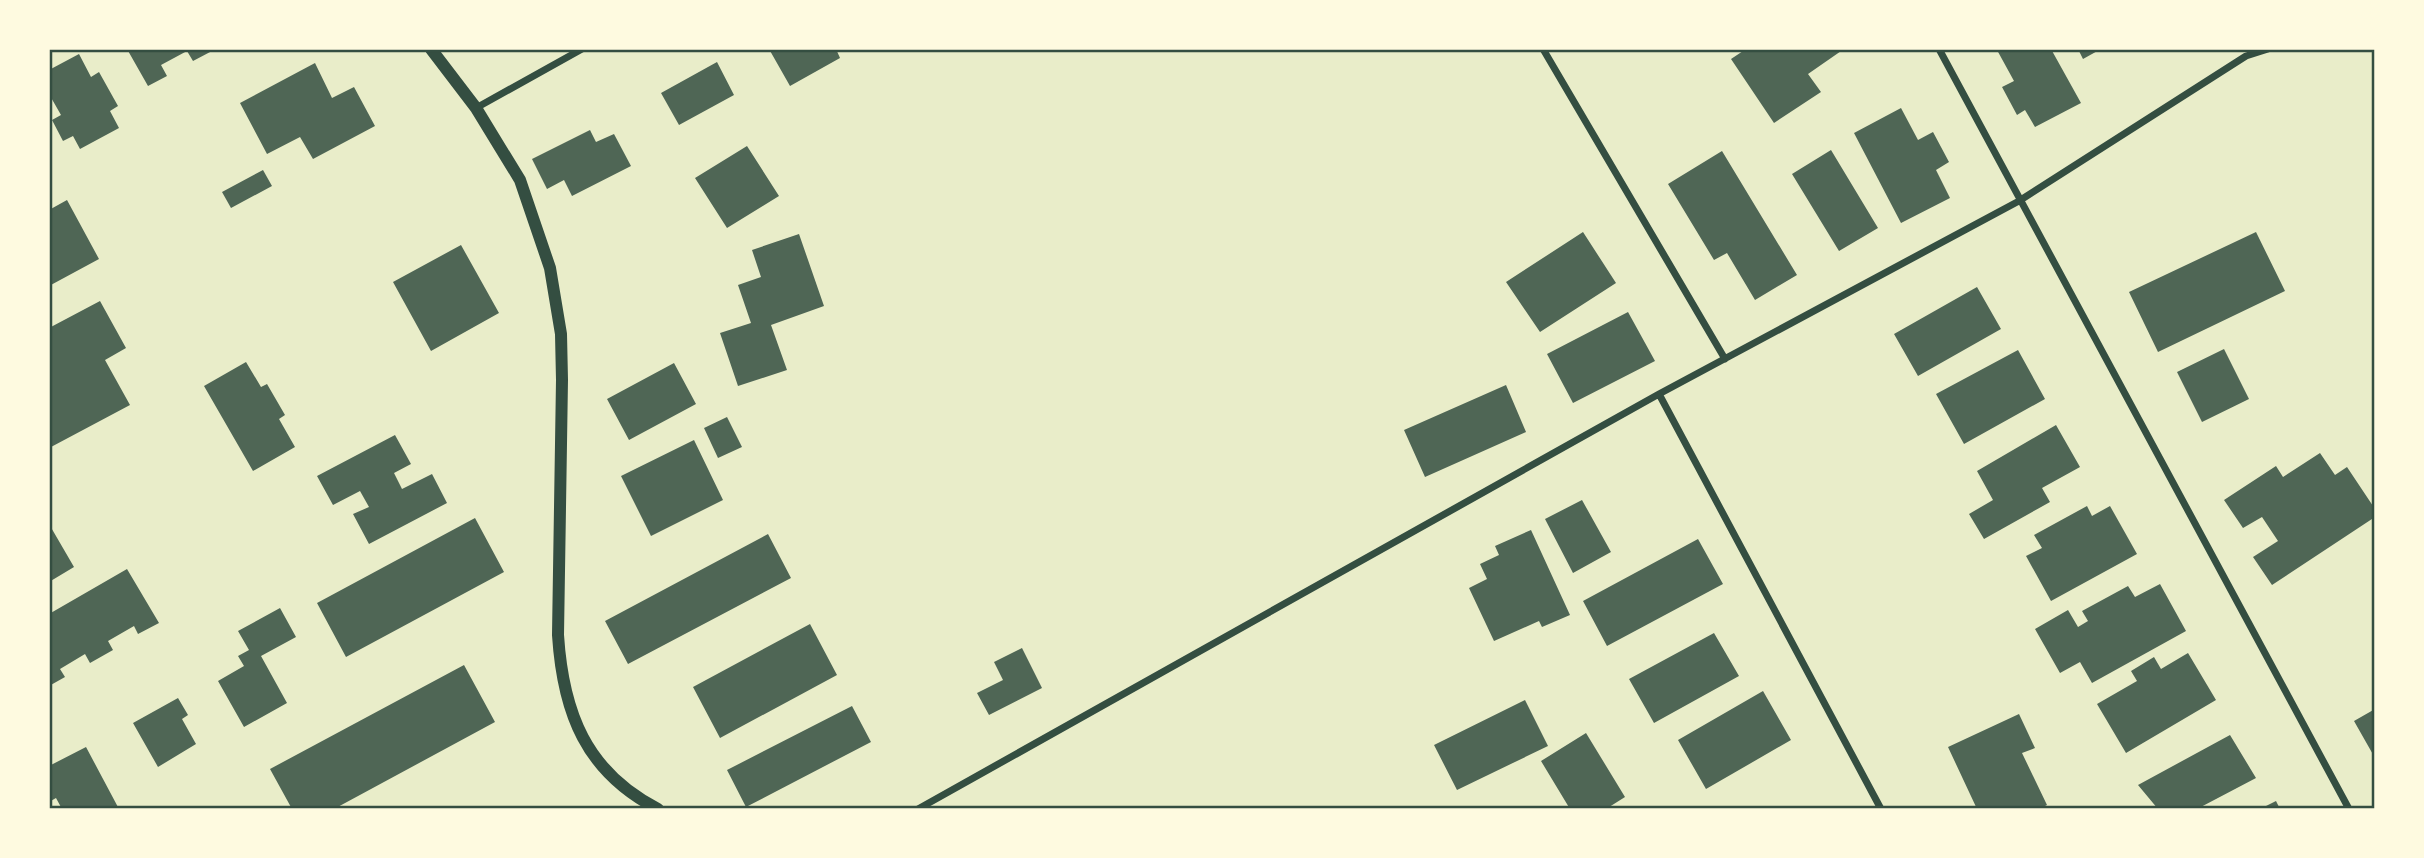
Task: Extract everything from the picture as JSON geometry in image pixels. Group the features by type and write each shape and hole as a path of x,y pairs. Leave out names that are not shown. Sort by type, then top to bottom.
{"street":[{"path":"431,49 476,108 508,157 531,205 557,306 562,380 558,635 562,683 586,746 615,782 658,809"},
{"path":"476,108 582,49"},
{"path":"1543,49 1724,359"},
{"path":"1940,49 2019,201 2349,809"},
{"path":"918,809 1659,394 2019,201 2246,56 2268,49"},
{"path":"1659,394 1881,809"}],"building":[{"path":"127,49 212,51 193,61 187,51 161,65 167,76 148,86"},
{"path":"769,49 836,49 840,58 790,86"},
{"path":"1746,49 1844,49 1808,74 1821,92 1774,123 1731,59"},
{"path":"2051,49 2081,103 2035,127 2025,110 2017,115 2002,87 2014,81 1997,50"},
{"path":"2078,49 2101,49 2083,59"},
{"path":"79,54 91,77 99,72 118,106 110,111 119,128 80,149 73,136 63,141 52,120 61,115 49,94 49,70"},
{"path":"717,62 734,95 679,125 661,93"},
{"path":"315,63 332,98 354,87 375,126 313,159 300,137 267,154 240,103"},
{"path":"1901,108 1918,140 1933,132 1949,162 1936,170 1950,198 1901,223 1854,133"},
{"path":"590,130 596,142 614,134 631,166 572,196 564,180 547,189 532,159"},
{"path":"747,146 779,196 727,228 695,178"},
{"path":"1831,150 1878,228 1839,251 1792,174"},
{"path":"1722,151 1797,275 1755,300 1727,253 1714,260 1668,184"},
{"path":"263,170 272,186 231,208 222,192"},
{"path":"67,200 99,259 49,286 49,210"},
{"path":"1583,232 1616,283 1540,332 1506,282"},
{"path":"2256,232 2285,291 2158,352 2129,292"},
{"path":"799,234 824,306 771,325 787,370 738,386 720,333 751,323 738,285 761,277 752,250"},
{"path":"461,245 499,313 431,351 393,282"},
{"path":"1977,287 2001,329 1918,376 1894,334"},
{"path":"100,301 126,348 105,360 130,405 51,447 49,328"},
{"path":"1628,312 1655,361 1573,403 1547,354"},
{"path":"2224,349 2249,399 2202,422 2177,372"},
{"path":"2018,350 2045,399 1964,444 1936,394"},
{"path":"246,362 261,387 267,384 285,415 279,419 295,447 253,471 204,386"},
{"path":"674,363 696,404 629,440 607,399"},
{"path":"1506,385 1526,432 1425,477 1404,430"},
{"path":"727,417 742,447 718,458 704,428"},
{"path":"2056,425 2080,467 2042,488 2050,502 1984,539 1969,514 1993,500 1977,471"},
{"path":"395,435 411,464 394,473 402,489 432,474 447,503 369,544 353,514 369,507 360,491 333,505 317,476"},
{"path":"694,440 723,500 651,536 621,476"},
{"path":"2320,453 2335,475 2347,467 2375,509 2375,517 2272,585 2253,557 2278,541 2262,517 2243,528 2224,500 2276,466 2283,477"},
{"path":"1582,500 1611,552 1573,573 1545,519"},
{"path":"2087,506 2092,516 2110,506 2137,554 2051,601 2026,556 2042,548 2034,535"},
{"path":"475,518 504,572 346,657 317,603"},
{"path":"49,524 74,567 49,582"},
{"path":"1531,530 1570,615 1542,627 1539,621 1494,641 1469,588 1487,579 1480,564 1499,555 1495,546"},
{"path":"768,534 791,578 628,664 605,621"},
{"path":"1698,539 1723,584 1607,646 1583,601"},
{"path":"127,569 159,623 138,634 134,626 108,641 113,650 90,663 85,654 60,669 65,677 49,686 49,614"},
{"path":"2160,584 2186,631 2092,683 2080,662 2060,673 2035,629 2068,610 2078,627 2088,621 2082,611 2128,586 2135,597"},
{"path":"280,608 296,637 261,656 287,703 244,727 218,681 244,666 238,656 249,650 238,631"},
{"path":"810,624 837,675 720,738 693,687"},
{"path":"1714,633 1739,676 1654,723 1629,679"},
{"path":"1022,648 1042,688 989,715 977,693 1003,680 994,662"},
{"path":"2188,653 2216,700 2126,753 2097,704 2137,681 2131,671 2154,657 2161,669"},
{"path":"464,665 495,722 334,809 292,809 270,769"},
{"path":"1763,691 1791,740 1706,789 1678,740"},
{"path":"178,698 188,715 182,719 196,744 158,767 133,723"},
{"path":"1525,700 1548,746 1457,790 1434,745"},
{"path":"852,706 871,742 746,807 727,770"},
{"path":"2375,709 2375,758 2354,721"},
{"path":"2019,714 2035,748 2022,753 2047,805 2039,809 1977,809 1948,747"},
{"path":"1586,733 1625,797 1606,809 1570,809 1541,761"},
{"path":"2230,735 2256,778 2197,809 2158,809 2138,785"},
{"path":"86,747 119,809 62,809 56,798 49,802 49,766"},
{"path":"2276,801 2280,809 2260,809"}]}
